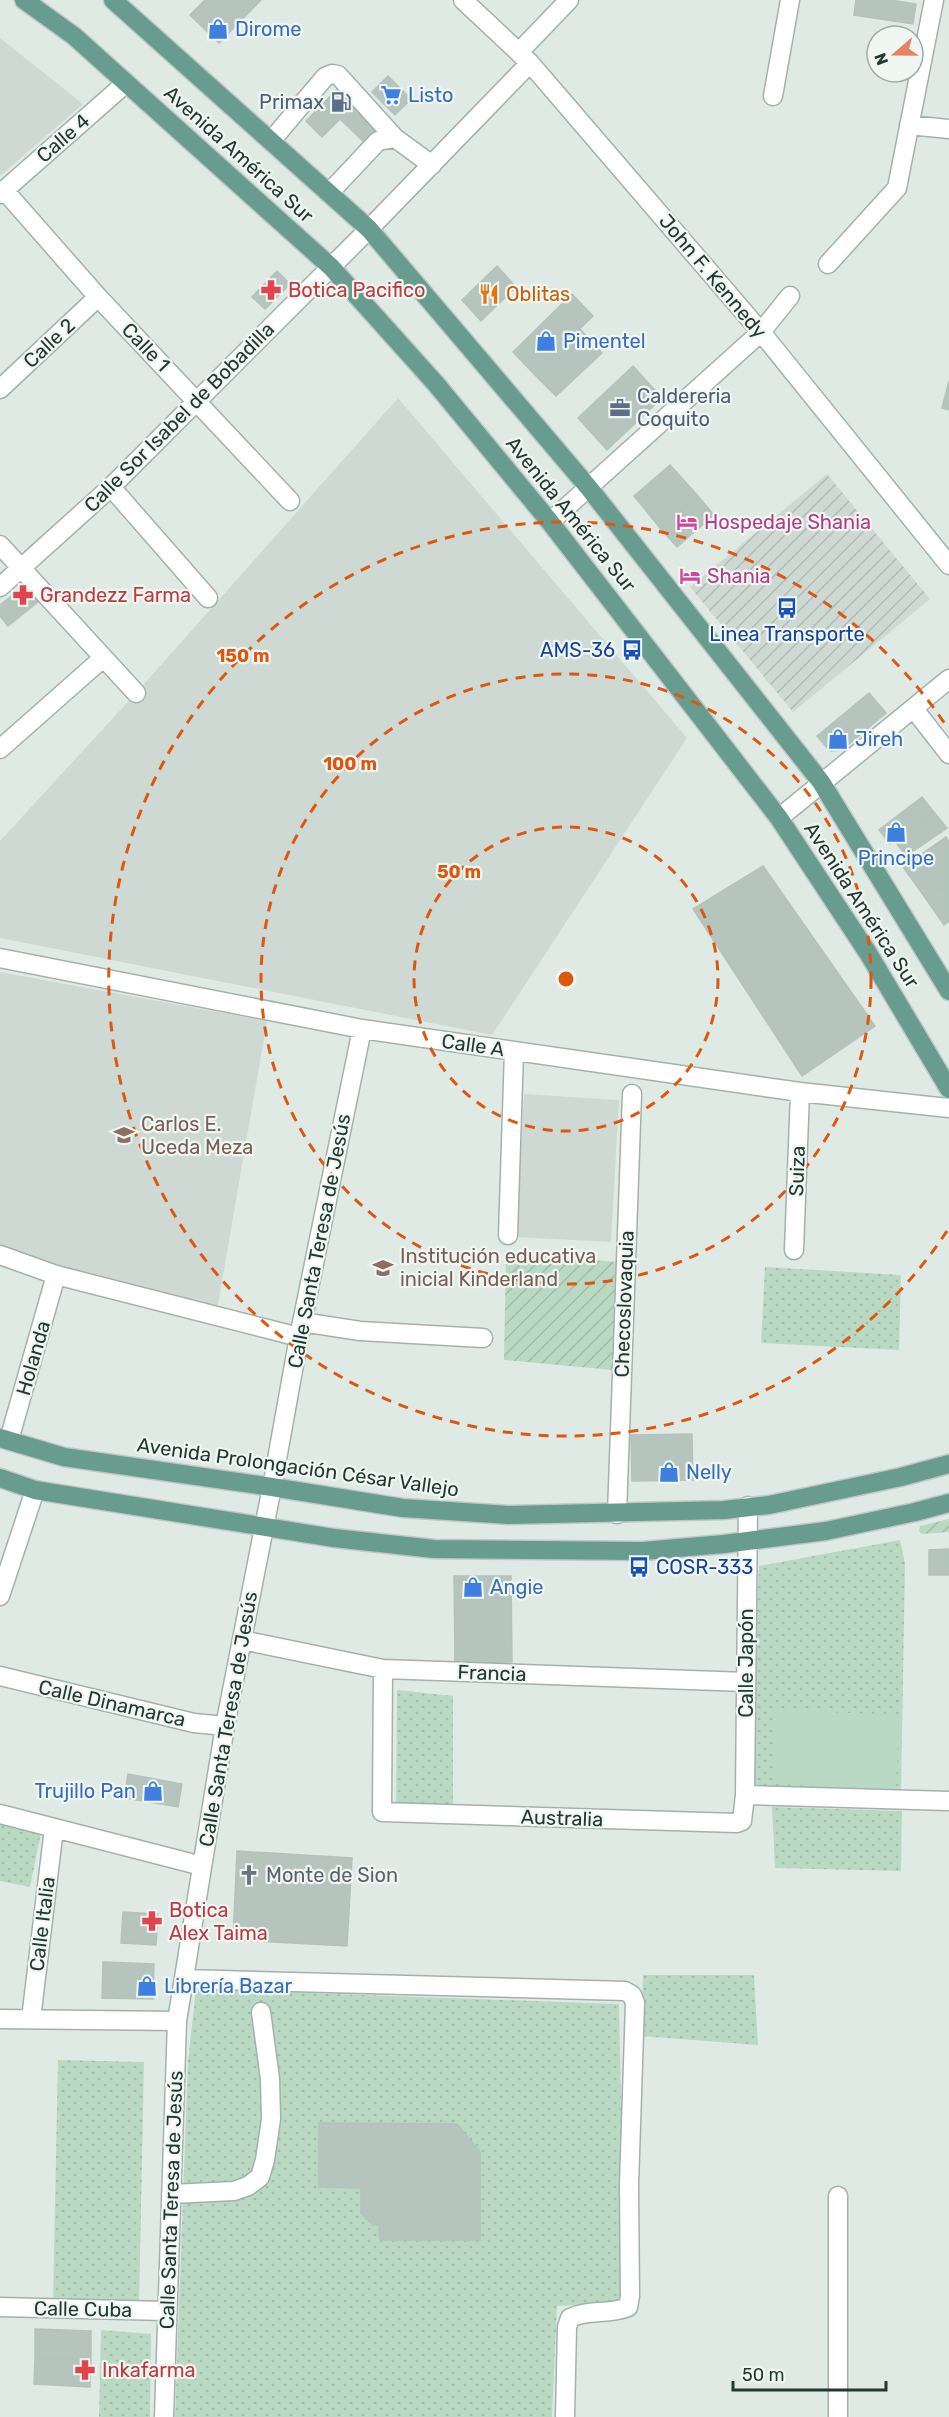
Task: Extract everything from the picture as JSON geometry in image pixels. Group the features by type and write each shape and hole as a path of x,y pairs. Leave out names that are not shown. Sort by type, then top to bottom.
{"main road":[{"name":"Avenida América Sur","path":"24,0 75,36 331,267 436,384 550,522 779,818 868,953 949,1089"},
{"name":"Avenida América Sur","path":"46,0 75,36"},
{"name":"Avenida América Sur","path":"113,0 369,229 589,489 820,782 949,991"},
{"name":"Avenida Prolongación César Vallejo","path":"5,1439 64,1457 403,1508 509,1515 724,1510 769,1505 901,1477 949,1464"},
{"path":"0,1478 35,1490 334,1538 434,1549 644,1551 724,1544 826,1531 949,1503"}],"street":[{"name":"John F. Kennedy","path":"463,0 525,57 762,332 949,565"},
{"name":"Calle Sor Isabel de Bobadilla","path":"0,587 111,487 432,165 525,57 569,0"},
{"path":"773,96 790,0"},
{"path":"828,264 897,188 934,0"},
{"path":"271,141 325,77 332,74 338,75 395,138 432,165"},
{"name":"Calle 4","path":"2,192 126,83"},
{"path":"909,125 949,129"},
{"path":"329,193 378,141 395,138"},
{"name":"Calle 1","path":"2,192 290,501"},
{"path":"550,522 762,332 790,296"},
{"name":"Calle 2","path":"0,389 98,297"},
{"path":"111,487 208,598"},
{"path":"0,545 136,693"},
{"path":"0,749 103,658"},
{"path":"779,818 820,782 949,679"},
{"path":"914,709 949,754"},
{"name":"Calle A","path":"0,958 362,1029 800,1092 949,1108"},
{"name":"Calle Santa Teresa de Jesús","path":"164,2417 177,2021 225,1725 272,1487 300,1329 362,1029"},
{"path":"508,1235 514,1051"},
{"name":"Suiza","path":"794,1250 800,1092"},
{"name":"Checoslovaquia","path":"617,1514 632,1094"},
{"path":"0,1255 56,1275 300,1329 483,1338"},
{"name":"Holanda","path":"5,1439 56,1275"},
{"path":"0,1596 35,1490"},
{"name":"Calle Japón","path":"742,1821 745,1795 748,1506"},
{"name":"Francia","path":"242,1640 383,1669 746,1682"},
{"name":"Australia","path":"383,1669 382,1812 737,1823 742,1821"},
{"name":"Calle Dinamarca","path":"0,1676 194,1723 225,1725"},
{"path":"745,1795 949,1801"},
{"path":"0,1814 202,1866"},
{"name":"Calle Italia","path":"31,2019 54,1828"},
{"path":"185,1979 625,1991 632,1995 635,2003 629,2185 630,2296 628,2307 616,2312 578,2314 570,2318 567,2327 565,2417"},
{"path":"171,2194 234,2191 248,2186 260,2177 271,2119 270,2079 261,2012"},
{"path":"0,2019 177,2021"},
{"path":"838,2196 838,2417"},
{"name":"Calle Cuba","path":"0,2307 166,2311"}],"shaded area":[{"path":"0,38 83,104 0,176"},
{"path":"398,398 687,738 492,1035 0,938 0,841 136,693"},
{"path":"827,474 930,599 793,712 690,587"},
{"name":"Carlos E. Uceda Meza","path":"0,972 267,1021 217,1310 54,1267 0,1249"},
{"path":"524,1094 619,1100 611,1242 516,1237"}],"green space":[{"path":"506,1253 618,1262 613,1370 504,1360"},
{"path":"765,1267 901,1275 899,1350 761,1343"},
{"path":"949,1519 949,1532 922,1534 919,1531 920,1526"},
{"path":"900,1540 905,1563 901,1795 749,1790 759,1566"},
{"path":"397,1690 453,1696 453,1808 396,1809"},
{"path":"776,1710 899,1715 896,1789 774,1784"},
{"path":"772,1807 902,1811 901,1871 775,1868"},
{"path":"0,1823 41,1833 30,1887 0,1881"},
{"path":"643,1975 754,1975 758,2045 641,2036"},
{"path":"196,1989 619,2004 625,2303 557,2306 552,2417 175,2417 188,2061"},
{"path":"58,2060 144,2062 139,2306 53,2304"},
{"path":"101,2330 151,2334 150,2417 99,2417"}],"building":[{"name":"Dirome","path":"205,0 261,0 219,43 190,15"},
{"path":"856,0 891,0 916,4 913,24 854,15"},
{"name":"Listo","path":"388,76 411,99 395,115 372,92"},
{"name":"Primax","path":"341,85 382,126 365,143 340,119 322,137 306,121"},
{"name":"Oblitas","path":"497,266 516,287 481,321 462,300"},
{"name":"Botica Pacifico","path":"277,271 290,284 265,309 252,297"},
{"name":"Pimentel","path":"572,294 593,316 534,374 513,352"},
{"path":"580,329 602,353 556,396 534,374"},
{"name":"Caldereria Coquito","path":"633,366 662,398 607,450 578,418"},
{"path":"949,381 949,410 942,408"},
{"path":"670,465 698,496 660,528 634,496"},
{"name":"Hospedaje Shania","path":"698,496 714,515 677,547 660,528"},
{"path":"24,586 38,602 8,626 0,616 0,605"},
{"path":"869,693 886,713 842,750 830,751 817,736"},
{"path":"922,797 933,811 890,844 879,830"},
{"path":"933,811 947,828 906,856 894,840"},
{"path":"946,837 949,842 949,883 926,899 903,867"},
{"path":"763,866 875,1026 802,1076 693,909"},
{"path":"949,883 949,921 944,925 926,899"},
{"path":"692,1434 693,1480 632,1481 631,1435"},
{"path":"949,1549 949,1575 929,1575 929,1550"},
{"path":"454,1576 511,1576 512,1662 455,1663"},
{"name":"Trujillo Pan","path":"128,1774 182,1784 178,1807 124,1798"},
{"path":"237,1851 352,1858 347,1946 233,1940"},
{"path":"123,1912 158,1914 156,1945 121,1943"},
{"path":"103,1962 154,1964 153,1999 102,1998"},
{"path":"319,2123 457,2124 480,2152 480,2240 380,2240 379,2225 373,2225 361,2214 361,2188 319,2187"},
{"path":"35,2329 91,2331 91,2360 35,2358"},
{"path":"35,2358 91,2360 90,2387 34,2384"}],"place":[{"name":"Dirome","path":"218,29"},
{"name":"Listo","path":"391,95"},
{"name":"Primax","path":"341,102"},
{"name":"Botica Pacifico","path":"271,290"},
{"name":"Oblitas","path":"489,294"},
{"name":"Pimentel","path":"546,341"},
{"name":"Caldereria Coquito","path":"620,408"},
{"name":"Hospedaje Shania","path":"687,522"},
{"name":"Shania","path":"690,576"},
{"name":"Grandezz Farma","path":"23,595"},
{"name":"Linea Transporte","path":"787,608"},
{"name":"AMS-36","path":"632,650"},
{"name":"Jireh","path":"838,739"},
{"name":"Principe","path":"896,832"},
{"name":"Carlos E. Uceda Meza","path":"124,1135"},
{"name":"Institución educativa inicial Kinderland","path":"383,1268"},
{"name":"Nelly","path":"669,1472"},
{"name":"COSR-333","path":"639,1567"},
{"name":"Angie","path":"473,1587"},
{"name":"Trujillo Pan","path":"153,1791"},
{"name":"Monte de Sion","path":"249,1875"},
{"name":"Botica Alex Taima","path":"152,1921"},
{"name":"Librería Bazar","path":"147,1986"},
{"name":"Inkafarma","path":"85,2370"}]}
